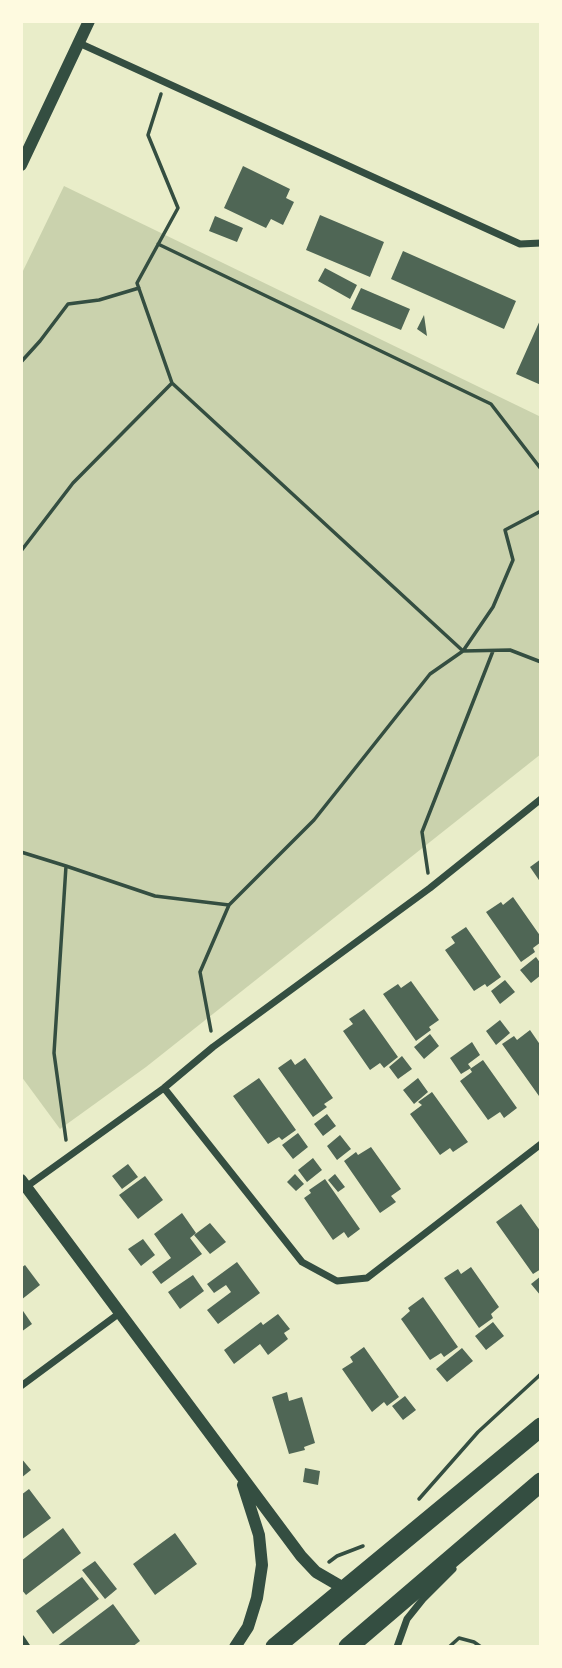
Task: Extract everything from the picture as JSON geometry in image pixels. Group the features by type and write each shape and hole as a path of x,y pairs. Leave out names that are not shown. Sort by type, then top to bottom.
{"highway":[{"path":"275,1647 541,1427"},
{"path":"348,1647 536,1485"}],"street":[{"path":"21,165 89,21"},
{"path":"79,43 520,244 541,243"},
{"path":"347,1590 316,1572 282,1532 24,1184 69,1156 164,1088 214,1047 430,888 541,799"},
{"path":"164,1088 302,1262 337,1281 367,1278 541,1144"},
{"path":"21,1386 121,1312"},
{"path":"234,1647 248,1627 257,1598 261,1565 259,1535 237,1469"},
{"path":"397,1647 407,1619 423,1599 536,1485"},
{"path":"21,1638 27,1647"}],"path":[{"path":"166,82 148,135 177,208 137,283 172,383 463,651 510,650 541,662"},
{"path":"158,244 491,404 541,468"},
{"path":"21,362 68,304 99,300 139,288"},
{"path":"21,551 74,483 172,383"},
{"path":"214,1047 200,972 229,905 314,820 430,674 463,651 493,607 513,560 505,530 541,511"},
{"path":"430,888 422,832 494,651"},
{"path":"21,852 155,896 229,905"},
{"path":"66,866 54,1054 69,1156"},
{"path":"411,1508 478,1432 541,1374"},
{"path":"316,1572 337,1556 367,1545"},
{"path":"449,1647 459,1638 481,1647"}],"green space":[{"path":"64,186 541,417 541,754 146,1067 60,1129 21,1076 21,275"}],"building":[{"path":"243,166 290,189 286,198 294,202 283,225 271,219 266,228 224,208"},
{"path":"320,215 384,242 370,277 306,250"},
{"path":"215,216 243,228 237,242 209,231"},
{"path":"403,251 516,301 504,329 391,279"},
{"path":"325,268 357,285 350,299 318,281"},
{"path":"361,288 410,309 401,330 351,309"},
{"path":"424,315 427,336 417,329"},
{"path":"541,318 541,385 516,374"},
{"path":"541,859 541,883 530,867"},
{"path":"513,897 541,937 541,942 533,948 535,952 521,962 486,912 501,902 503,905"},
{"path":"466,927 501,977 487,987 485,984 474,991 445,950 455,943 451,937"},
{"path":"536,957 541,964 541,975 531,983 520,970"},
{"path":"505,980 515,992 500,1004 491,991"},
{"path":"411,981 439,1020 416,1041 383,994 398,984 401,988"},
{"path":"364,1009 398,1057 384,1068 380,1063 370,1070 343,1031 353,1024 349,1019"},
{"path":"500,1020 510,1033 496,1045 486,1031"},
{"path":"530,1030 541,1046 539,1096 502,1044 514,1036 517,1040"},
{"path":"430,1034 439,1046 424,1059 414,1047"},
{"path":"472,1042 480,1055 468,1064 471,1068 461,1074 450,1058"},
{"path":"402,1056 412,1069 398,1079 389,1067"},
{"path":"305,1058 333,1098 324,1104 327,1107 313,1117 278,1068 291,1059 295,1065"},
{"path":"483,1060 517,1108 504,1118 500,1112 488,1120 460,1081 472,1072 470,1069"},
{"path":"259,1078 296,1130 282,1140 279,1137 268,1144 233,1096"},
{"path":"418,1078 428,1092 414,1104 403,1090"},
{"path":"432,1092 468,1142 453,1152 450,1148 440,1155 410,1114 422,1105 418,1102"},
{"path":"327,1114 336,1126 323,1136 314,1124"},
{"path":"298,1133 308,1147 293,1159 282,1145"},
{"path":"340,1135 351,1149 337,1160 327,1146"},
{"path":"371,1147 401,1189 391,1196 396,1202 380,1213 344,1161 356,1152 358,1155"},
{"path":"313,1158 322,1170 307,1182 298,1170"},
{"path":"128,1164 138,1177 122,1189 112,1176"},
{"path":"295,1174 304,1184 296,1191 287,1182"},
{"path":"335,1174 345,1187 338,1192 328,1180"},
{"path":"145,1176 163,1200 138,1219 119,1195"},
{"path":"325,1179 360,1229 348,1238 344,1232 333,1240 304,1198 311,1193 309,1190"},
{"path":"521,1204 541,1232 541,1269 533,1274 496,1222"},
{"path":"182,1213 196,1233 190,1238 202,1254 161,1284 152,1272 171,1258 154,1234"},
{"path":"210,1223 226,1242 210,1254 194,1235"},
{"path":"143,1239 155,1255 141,1266 128,1249"},
{"path":"237,1262 260,1293 218,1324 207,1310 231,1292 226,1285 214,1293 207,1284"},
{"path":"25,1265 40,1285 21,1300 21,1268"},
{"path":"471,1267 499,1307 491,1314 493,1318 479,1328 444,1278 458,1269 461,1274"},
{"path":"193,1275 204,1291 180,1309 168,1292"},
{"path":"541,1276 541,1296 531,1284"},
{"path":"423,1297 458,1347 444,1357 441,1353 430,1360 401,1319 410,1311 408,1308"},
{"path":"21,1308 32,1324 21,1332"},
{"path":"278,1314 290,1329 284,1333 288,1339 268,1355 260,1344 234,1364 224,1350 261,1322 263,1325"},
{"path":"493,1322 504,1336 486,1350 475,1336"},
{"path":"364,1347 399,1397 387,1406 384,1402 372,1412 342,1369 353,1362 350,1357"},
{"path":"462,1348 473,1361 447,1382 436,1369"},
{"path":"287,1392 289,1401 302,1397 315,1443 304,1447 305,1450 289,1454 272,1397"},
{"path":"405,1396 416,1410 403,1420 392,1406"},
{"path":"21,1458 31,1470 21,1478"},
{"path":"305,1468 320,1471 318,1485 303,1482"},
{"path":"29,1489 51,1518 21,1540 21,1495"},
{"path":"63,1528 81,1553 26,1595 21,1589 21,1561"},
{"path":"175,1533 197,1564 155,1595 133,1564"},
{"path":"95,1561 117,1589 105,1599 82,1570"},
{"path":"82,1577 99,1599 53,1634 36,1611"},
{"path":"113,1604 140,1641 132,1647 56,1647"}]}
